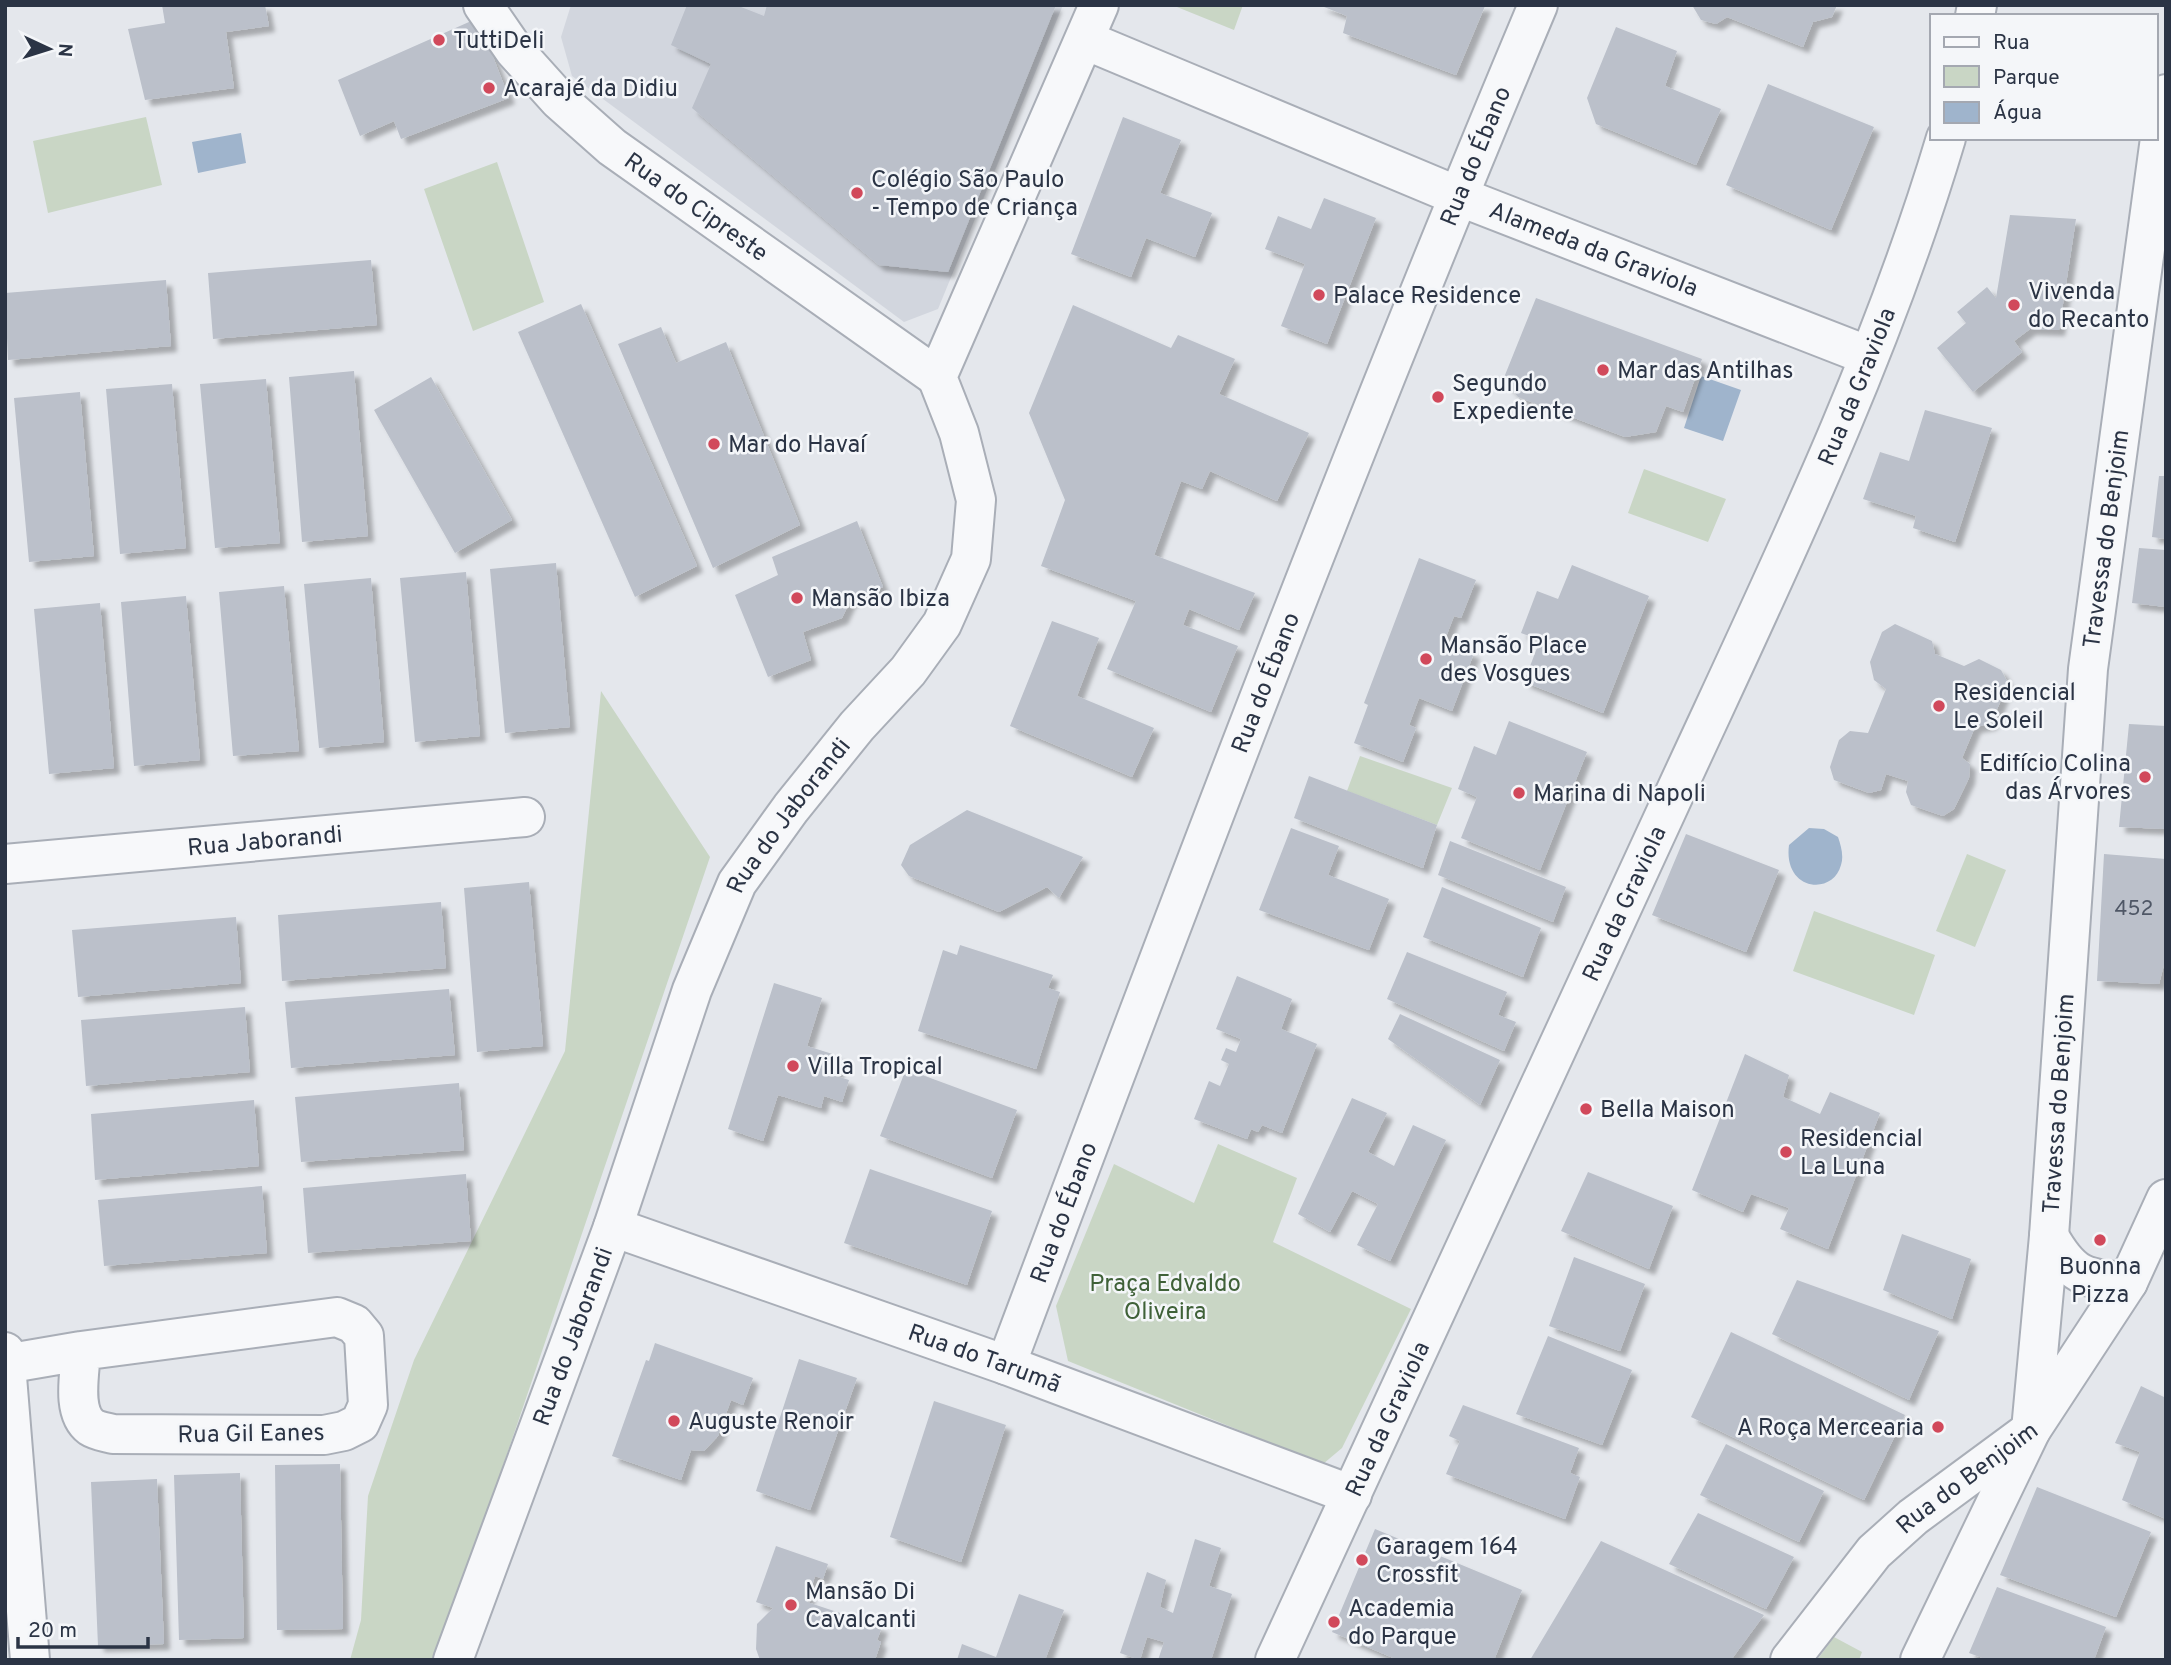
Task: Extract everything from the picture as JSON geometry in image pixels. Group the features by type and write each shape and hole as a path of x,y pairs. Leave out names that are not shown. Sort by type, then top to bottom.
{"street":[{"name":"Rua do Cipreste","path":"483,5 514,50 559,100 612,147 937,377"},
{"path":"937,377 1099,5"},
{"name":"Rua do Ébano","path":"1006,1365 1193,864 1458,196 1538,5"},
{"name":"Alameda da Graviola","path":"1085,40 1458,196 1869,356"},
{"name":"Travessa do Benjoim","path":"2031,1430 2049,1236 2088,669 2166,94"},
{"name":"Rua da Graviola","path":"1275,1660 1789,546 1869,356 1928,200 1945,140"},
{"name":"Rua do Jaborandi","path":"453,1660 613,1227 692,990 737,883 791,808 858,726 908,671 943,624 971,559 976,500 960,433 937,377"},
{"name":"Rua Jaborandi","path":"5,864 525,817"},
{"name":"Rua do Benjoim","path":"1790,1660 1874,1552 1913,1517 2031,1430 2128,1282 2166,1199"},
{"name":"Rua do Tarumã","path":"613,1227 1006,1365 1352,1496"},
{"name":"Travessa do Benjoim","path":"2049,1236 2062,1258 2076,1272 2098,1281 2128,1282"},
{"name":"Rua do Benjoim","path":"2128,1282 2166,1258"},
{"name":"Rua Gil Eanes","path":"6,1364 80,1351 337,1317 355,1324 365,1336 368,1405 360,1423 344,1431 324,1435 113,1434 92,1428 82,1417 79,1403 80,1351"},
{"path":"5,1352 30,1660"},
{"path":"1920,1660 2031,1430"}],"shaded area":[{"name":"Colégio São Paulo - Tempo de Criança","path":"571,5 1063,5 938,309 904,322 572,76 561,37"}],"green space":[{"path":"1172,5 1243,5 1234,30"},
{"path":"146,117 162,185 48,213 33,141"},
{"path":"497,162 544,302 473,331 424,189"},
{"path":"1644,469 1726,499 1708,542 1628,513"},
{"path":"601,691 710,857 437,1660 350,1660 361,1620 368,1496 414,1360 565,1051"},
{"path":"1360,756 1452,788 1437,825 1347,791"},
{"path":"1967,854 2006,870 1975,947 1936,931"},
{"path":"1814,911 1935,955 1914,1015 1793,971"},
{"name":"Praça Edvaldo Oliveira","path":"1218,1144 1297,1178 1273,1242 1411,1309 1342,1448 1323,1464 1068,1361 1056,1306 1114,1164 1194,1203"},
{"path":"1834,1637 1862,1652 1859,1660 1817,1660"}],"water":[{"path":"241,133 246,163 198,173 192,142"},
{"path":"1701,376 1741,390 1723,441 1684,428"},
{"path":"1809,828 1824,829 1838,837 1842,851 1842,862 1836,875 1819,884 1801,880 1793,872 1789,860 1789,845"}],"building":[{"path":"162,5 265,5 269,26 226,32 234,88 145,100 128,29 165,23"},
{"name":"Colégio São Paulo - Tempo de Criança","path":"687,5 736,5 764,16 767,5 1056,5 948,272 879,265 692,108 711,64 671,45"},
{"path":"1319,5 1485,6 1456,75 1343,33 1347,16"},
{"path":"1692,5 1837,5 1832,17 1813,22 1803,47 1727,17 1716,24 1701,20"},
{"path":"478,18 509,98 401,139 394,121 360,136 338,80"},
{"path":"1616,27 1677,51 1665,86 1721,109 1696,165 1596,124 1587,98"},
{"path":"1768,84 1874,127 1831,230 1726,185"},
{"path":"1123,117 1181,140 1160,193 1212,213 1195,257 1146,238 1131,277 1071,254"},
{"name":"Palace Residence","path":"1324,198 1376,218 1327,344 1281,326 1305,264 1265,249 1278,216 1311,229"},
{"name":"Vivenda do Recanto","path":"2010,215 2076,219 2059,330 2030,329 2014,341 2022,352 1973,392 1937,348 1966,323 1957,312 1987,287 1996,298"},
{"path":"371,260 377,325 213,339 208,273"},
{"path":"166,280 171,346 8,360 5,293"},
{"name":"Mar das Antilhas","path":"1536,298 1702,359 1683,412 1666,406 1656,432 1625,437 1518,397 1503,380"},
{"path":"581,304 697,566 635,597 518,332"},
{"path":"1073,305 1171,348 1178,335 1235,359 1219,394 1309,433 1277,501 1210,471 1202,489 1181,481 1154,555 1255,593 1239,630 1189,609 1183,625 1238,646 1211,712 1107,669 1136,601 1041,566 1065,500 1029,413"},
{"name":"Mar do Havaí","path":"661,327 676,363 726,342 800,525 713,568 618,344"},
{"path":"354,371 368,536 302,542 289,377"},
{"path":"431,377 512,520 455,553 374,410"},
{"path":"266,379 280,543 215,548 200,384"},
{"path":"172,384 186,548 120,554 106,389"},
{"path":"80,392 94,556 29,562 14,398"},
{"path":"1925,410 1992,428 1955,542 1913,528 1916,516 1863,499 1880,452 1909,461"},
{"path":"2159,476 2166,476 2166,539 2152,537"},
{"name":"Mansão Ibiza","path":"857,521 883,587 850,601 842,618 803,632 811,660 768,677 735,595 778,575 772,557"},
{"path":"2139,548 2166,550 2166,607 2132,603"},
{"name":"Mansão Place des Vosgues","path":"1419,558 1476,580 1461,618 1454,616 1444,642 1474,653 1452,711 1419,698 1409,725 1416,728 1403,762 1354,743 1368,705 1364,703"},
{"path":"556,563 570,727 505,733 490,569"},
{"path":"1572,565 1649,596 1603,713 1524,682 1540,640 1521,633 1537,591 1558,599"},
{"path":"466,572 480,736 415,742 400,578"},
{"path":"371,578 384,742 319,748 304,584"},
{"path":"284,586 299,751 233,756 219,592"},
{"path":"186,596 200,760 134,766 121,602"},
{"path":"100,603 114,768 49,774 34,609"},
{"path":"1052,621 1099,638 1077,696 1154,728 1132,777 1010,726"},
{"name":"Residencial Le Soleil","path":"1895,624 1932,641 1935,654 1964,666 1979,659 2001,670 2008,683 1991,724 1975,727 1962,758 1970,764 1969,778 1954,809 1943,816 1911,805 1906,792 1908,781 1886,774 1881,790 1869,793 1834,780 1830,767 1839,740 1850,731 1868,733 1886,689 1874,680 1870,662 1882,632"},
{"name":"Marina di Napoli","path":"1509,721 1587,752 1540,870 1461,838 1477,797 1458,789 1474,746 1496,755"},
{"name":"Edifício Colina das Árvores","path":"2129,724 2166,726 2166,829 2119,827"},
{"path":"1309,776 1437,825 1423,868 1294,818"},
{"path":"967,810 1083,857 1059,898 1047,887 999,912 909,876 901,865 910,845"},
{"path":"1291,828 1339,846 1328,875 1389,899 1369,950 1259,910"},
{"path":"1686,834 1779,870 1746,952 1652,915"},
{"path":"1450,841 1566,887 1553,922 1438,875"},
{"path":"2104,854 2166,859 2166,957 2159,984 2097,981"},
{"path":"529,882 543,1046 477,1052 464,888"},
{"path":"1442,887 1541,928 1523,977 1423,937"},
{"path":"441,902 446,968 282,981 278,915"},
{"path":"236,917 241,983 78,997 72,930"},
{"path":"960,945 1053,975 1048,988 1060,992 1036,1069 918,1031 943,950 957,955"},
{"path":"1407,952 1507,992 1498,1015 1516,1022 1504,1051 1387,999"},
{"path":"1237,976 1292,999 1281,1029 1317,1044 1282,1133 1262,1125 1258,1132 1251,1129 1247,1139 1194,1119 1209,1081 1220,1086 1229,1064 1221,1060 1226,1048 1236,1052 1241,1039 1216,1029"},
{"name":"Villa Tropical","path":"774,983 822,998 807,1046 842,1057 836,1076 849,1080 842,1102 824,1096 821,1108 778,1095 763,1141 728,1129"},
{"path":"449,989 455,1055 291,1068 285,1002"},
{"path":"245,1007 250,1072 86,1086 81,1020"},
{"path":"1400,1014 1500,1060 1480,1105 1388,1039"},
{"name":"Residencial La Luna","path":"1745,1054 1789,1075 1783,1097 1820,1114 1830,1092 1880,1113 1828,1249 1780,1229 1789,1208 1751,1194 1743,1212 1692,1190"},
{"path":"906,1069 1017,1110 992,1178 880,1136"},
{"path":"459,1083 464,1150 301,1162 295,1097"},
{"path":"1352,1098 1387,1113 1368,1152 1394,1166 1413,1125 1446,1140 1390,1261 1357,1245 1378,1204 1352,1191 1330,1232 1298,1214"},
{"path":"254,1100 259,1166 95,1180 91,1114"},
{"path":"870,1169 992,1211 967,1285 844,1243"},
{"path":"1588,1172 1673,1206 1649,1269 1561,1231"},
{"path":"466,1174 471,1241 308,1253 303,1188"},
{"path":"262,1186 267,1253 104,1266 98,1200"},
{"path":"1902,1234 1971,1259 1952,1319 1883,1290"},
{"path":"1574,1257 1645,1284 1620,1351 1549,1326"},
{"path":"1797,1280 1939,1331 1909,1400 1772,1334"},
{"path":"1731,1332 1905,1415 1864,1500 1691,1417"},
{"path":"1548,1336 1632,1370 1602,1445 1516,1414"},
{"name":"Auguste Renoir","path":"655,1343 753,1378 743,1405 731,1400 718,1436 704,1451 691,1450 681,1480 612,1456 646,1360 649,1361"},
{"path":"799,1359 857,1378 810,1510 756,1491"},
{"path":"2141,1386 2164,1397 2166,1392 2166,1519 2122,1500 2140,1452 2115,1443"},
{"path":"934,1401 1006,1425 961,1562 890,1537"},
{"path":"1463,1405 1579,1448 1570,1473 1580,1477 1565,1519 1446,1474 1460,1441 1449,1436"},
{"path":"1726,1444 1824,1491 1799,1542 1700,1495"},
{"path":"340,1464 343,1629 277,1630 275,1465"},
{"path":"240,1473 244,1638 179,1640 174,1475"},
{"path":"157,1479 164,1644 98,1646 91,1482"},
{"path":"2037,1487 2151,1532 2116,1617 2000,1575"},
{"path":"1698,1513 1794,1557 1766,1609 1669,1564"},
{"path":"1375,1529 1522,1590 1494,1660 1398,1660 1332,1632"},
{"path":"1195,1539 1221,1548 1209,1586 1232,1594 1211,1660 1158,1660 1164,1642 1147,1637 1140,1660 1120,1653 1147,1572 1166,1580 1160,1607 1173,1613"},
{"path":"1601,1541 1764,1615 1731,1660 1530,1660"},
{"name":"Mansão Di Cavalcanti","path":"776,1546 828,1564 823,1579 815,1576 807,1602 882,1627 877,1640 881,1642 875,1660 760,1660 756,1649 757,1624 773,1608 756,1602"},
{"path":"1997,1587 2106,1627 2094,1660 1988,1660 1969,1653"},
{"path":"1019,1594 1064,1610 1045,1660 957,1660 962,1644 996,1657"}],"place":[{"name":"TuttiDeli","path":"439,40"},
{"name":"Acarajé da Didiu","path":"489,88"},
{"name":"Colégio São Paulo - Tempo de Criança","path":"857,193"},
{"name":"Palace Residence","path":"1319,295"},
{"name":"Vivenda do Recanto","path":"2014,305"},
{"name":"Mar das Antilhas","path":"1603,370"},
{"name":"Segundo Expediente","path":"1438,397"},
{"name":"Mar do Havaí","path":"714,444"},
{"name":"Mansão Ibiza","path":"797,598"},
{"name":"Mansão Place des Vosgues","path":"1426,659"},
{"name":"Residencial Le Soleil","path":"1939,706"},
{"name":"Edifício Colina das Árvores","path":"2145,777"},
{"name":"Marina di Napoli","path":"1519,793"},
{"name":"Villa Tropical","path":"793,1066"},
{"name":"Bella Maison","path":"1586,1109"},
{"name":"Residencial La Luna","path":"1786,1152"},
{"name":"Buonna Pizza","path":"2100,1240"},
{"name":"Auguste Renoir","path":"674,1421"},
{"name":"A Roça Mercearia","path":"1938,1427"},
{"name":"Garagem 164 Crossfit","path":"1362,1560"},
{"name":"Mansão Di Cavalcanti","path":"791,1605"},
{"name":"Academia do Parque","path":"1334,1622"}]}
